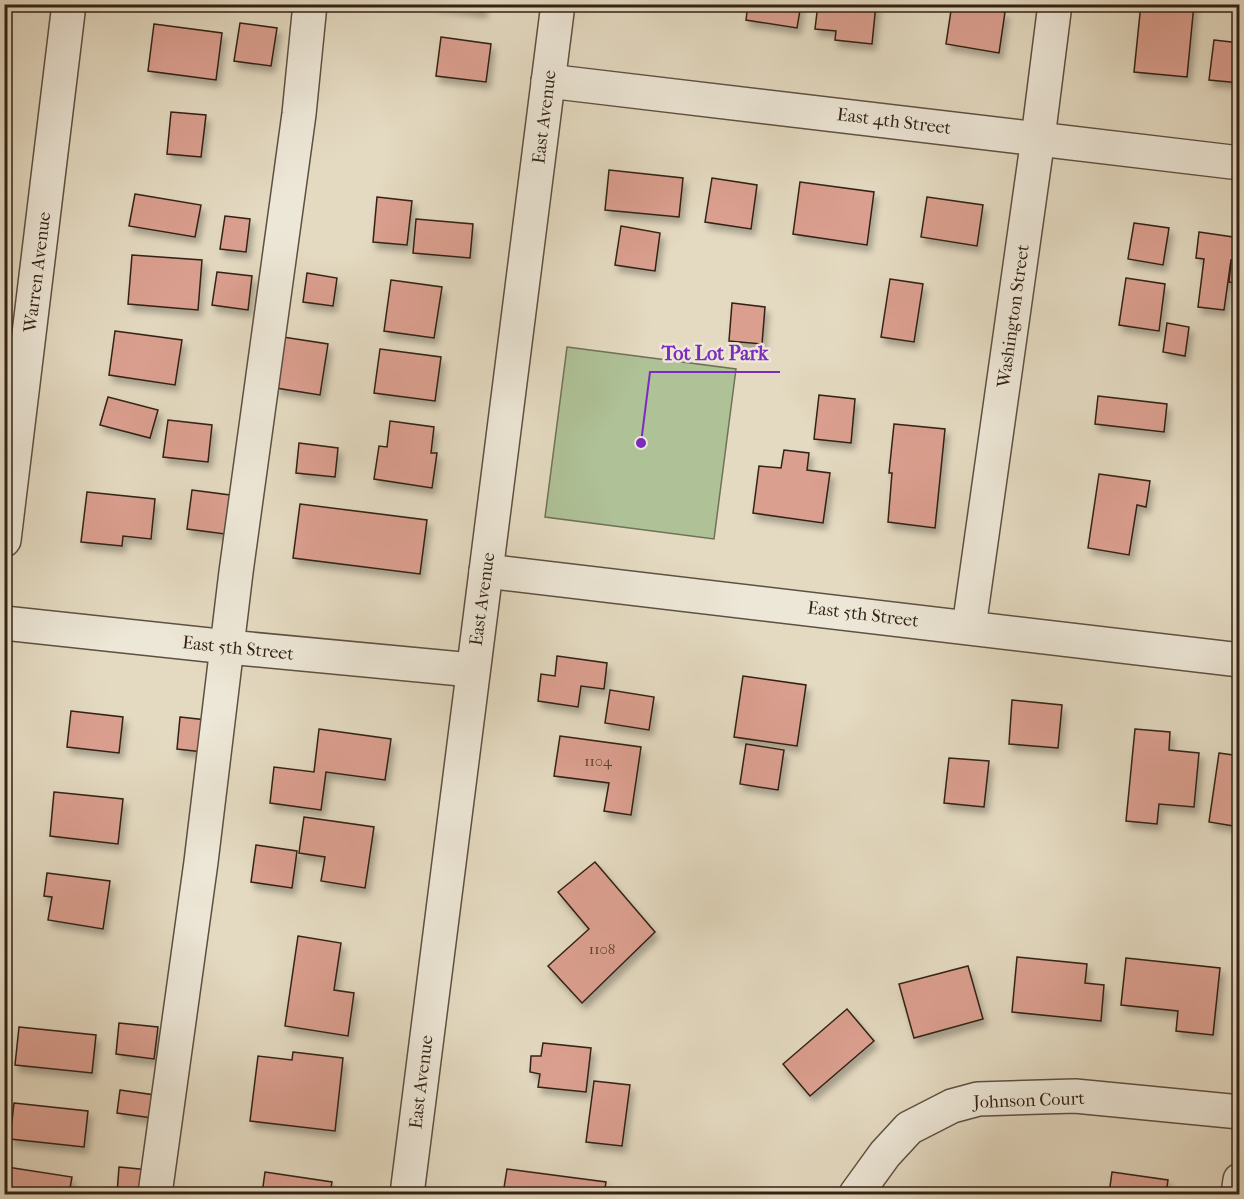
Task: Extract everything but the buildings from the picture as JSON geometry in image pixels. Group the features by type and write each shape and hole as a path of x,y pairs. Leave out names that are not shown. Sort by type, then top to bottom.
{"street":[{"name":"Warren Avenue","path":"4,540 69,4"},
{"path":"155,1194 200,873 236,572 299,114 310,4"},
{"name":"East Avenue","path":"407,1194 558,4"},
{"name":"Washington Street","path":"969,627 1055,4"},
{"name":"East 4th Street","path":"548,81 1239,163"},
{"name":"East 5th Street","path":"486,571 1239,660"},
{"name":"East 5th Street","path":"4,623 472,670"},
{"name":"Johnson Court","path":"856,1194 885,1154 909,1128 952,1106 978,1099 1075,1096 1239,1112"},
{"path":"1238,1194 1239,1180"}],"green space":[{"path":"567,347 736,369 714,539 545,517"}],"place":[{"name":"Tot Lot Park","path":"641,443"}]}
